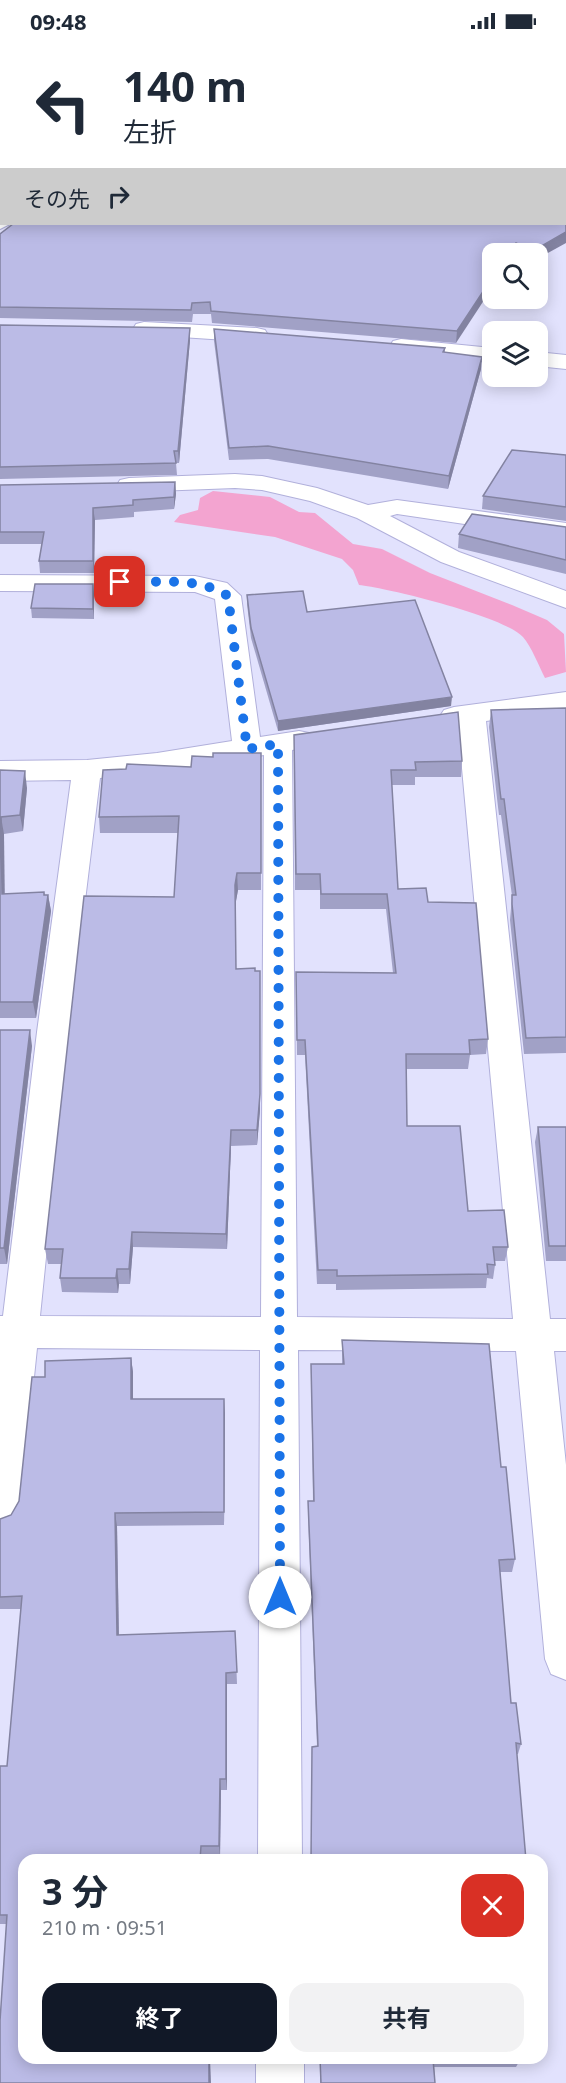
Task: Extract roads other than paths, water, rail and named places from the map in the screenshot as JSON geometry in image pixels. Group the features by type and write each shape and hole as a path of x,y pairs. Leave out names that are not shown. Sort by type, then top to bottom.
{"street":[{"path":"120,328 281,336"},
{"path":"376,344 482,354"},
{"path":"548,360 566,362"},
{"path":"106,485 262,483 316,495 366,513 450,557 566,600"},
{"path":"366,513 397,507 566,531"},
{"path":"0,583 195,584 218,589 228,596 263,746 280,1335 280,1854"},
{"path":"426,720 566,701"},
{"path":"471,714 550,1335 566,1659"},
{"path":"0,771 87,770 263,746 325,735"},
{"path":"0,1513 9,1332 37,1032 87,770"},
{"path":"9,1332 550,1335"},
{"path":"280,2064 280,2083"}]}
